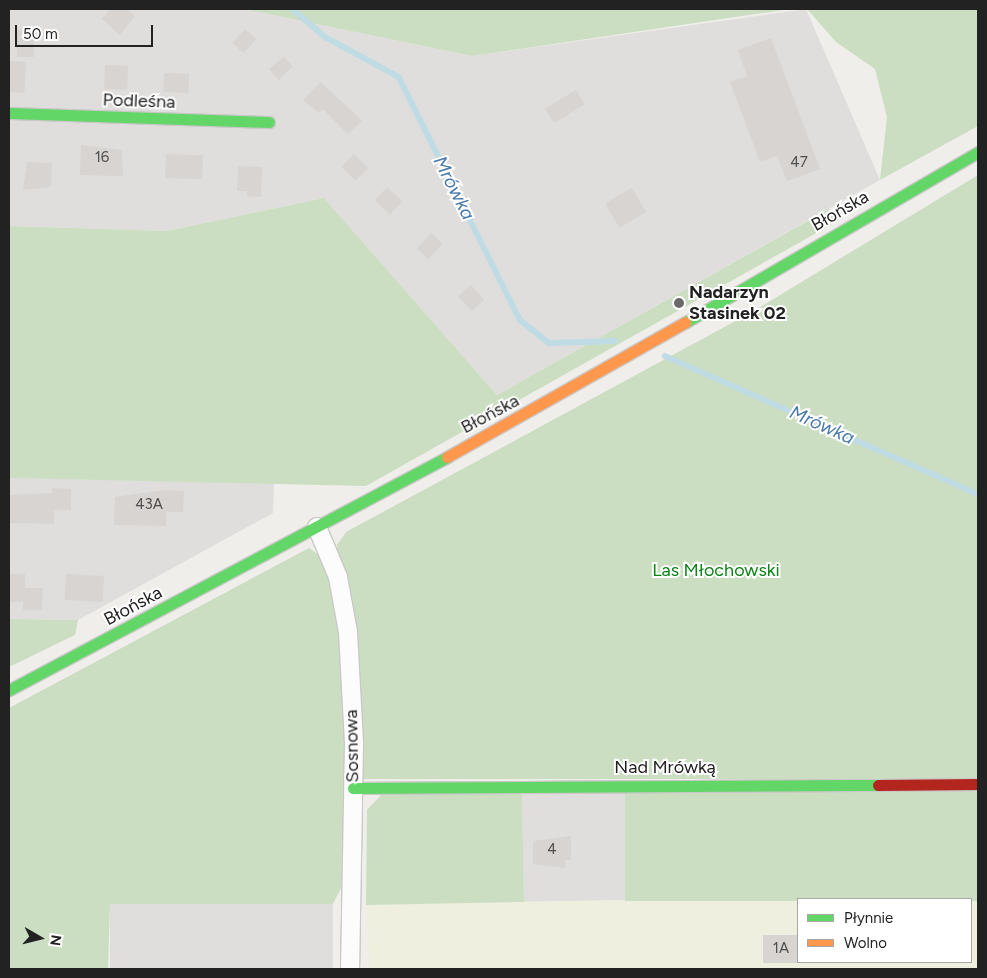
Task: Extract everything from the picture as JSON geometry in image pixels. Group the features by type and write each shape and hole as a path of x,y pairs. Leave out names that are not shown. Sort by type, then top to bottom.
{"main road":[{"name":"Podleśna","path":"9,113 269,122"},
{"name":"Błońska","path":"9,690 317,528 535,410 978,152"},
{"name":"Nad Mrówką","path":"353,788 978,784"}],"street":[{"name":"Sosnowa","path":"317,528 344,606 354,744 350,969"}],"shaded area":[{"path":"9,9 244,9 472,56 806,9 880,180 497,395 324,198 167,231 9,226"},
{"path":"9,478 274,483 273,513 78,620 9,619"},
{"path":"625,790 627,900 524,902 522,792"},
{"path":"110,904 333,904 333,969 110,969"}],"green space":[{"path":"244,9 790,9 472,56"},
{"path":"807,9 978,9 978,126 880,180 887,117 875,69 836,42"},
{"name":"Las Młochowski","path":"978,175 978,779 360,779 337,545 346,532 752,312"},
{"path":"324,198 497,395 829,209 836,222 366,486 9,478 9,226 167,231"},
{"path":"309,548 320,556 328,570 339,620 347,744 341,888 333,904 110,904 108,969 9,969 9,708"},
{"path":"9,619 78,620 75,635 9,667"},
{"path":"625,788 978,788 978,901 972,901 972,898 797,898 797,901 625,901"},
{"path":"522,793 524,902 366,905 367,810 381,795"},
{"path":"626,900 797,901 797,963 972,963 972,901 978,901 978,969 370,969 366,905"}],"building":[{"path":"110,9 127,9 135,16 120,35 102,19"},
{"path":"245,29 256,39 243,53 232,43"},
{"path":"17,30 34,30 34,57 17,57"},
{"path":"771,38 820,169 787,181 777,156 760,162 730,82 747,76 738,50"},
{"path":"283,57 293,66 279,80 269,69"},
{"path":"9,61 26,62 24,93 9,92"},
{"path":"105,65 128,66 127,90 104,89"},
{"path":"164,73 189,74 188,93 163,92"},
{"path":"321,82 362,121 348,134 323,109 319,113 303,100"},
{"path":"576,90 585,105 554,123 545,109"},
{"path":"81,145 122,150 123,176 80,175"},
{"path":"166,154 203,155 202,179 165,178"},
{"path":"354,154 368,168 355,181 341,167"},
{"path":"27,162 52,163 51,187 23,190"},
{"path":"238,166 262,167 261,197 247,196 247,191 237,191"},
{"path":"387,187 402,201 390,214 375,200"},
{"path":"632,188 646,212 619,228 605,204"},
{"path":"431,233 443,244 428,259 417,248"},
{"path":"471,285 484,300 471,311 458,296"},
{"path":"52,488 71,489 71,510 54,510 54,524 9,523 9,495 52,493"},
{"path":"165,490 184,491 183,512 166,512 166,526 114,525 115,497"},
{"path":"9,574 25,574 25,588 43,588 42,610 23,610 23,602 9,602"},
{"path":"66,574 104,576 103,602 65,600"},
{"path":"571,836 571,860 565,860 565,868 533,864 533,841"},
{"path":"763,935 797,935 797,963 763,963"}],"waterway":[{"name":"Mrówka","path":"293,9 325,37 399,77 520,320 549,343 615,341"},
{"name":"Mrówka","path":"665,356 978,494"}],"traffic: fast":[{"path":"9,113 269,122"},
{"path":"686,322 978,152"},
{"path":"9,690 447,457"},
{"path":"353,788 878,785"}],"traffic: slow":[{"path":"447,457 686,322"}],"traffic: jam":[{"path":"878,785 978,784"}],"place":[{"name":"Nadarzyn Stasinek 02","path":"679,303"}]}
